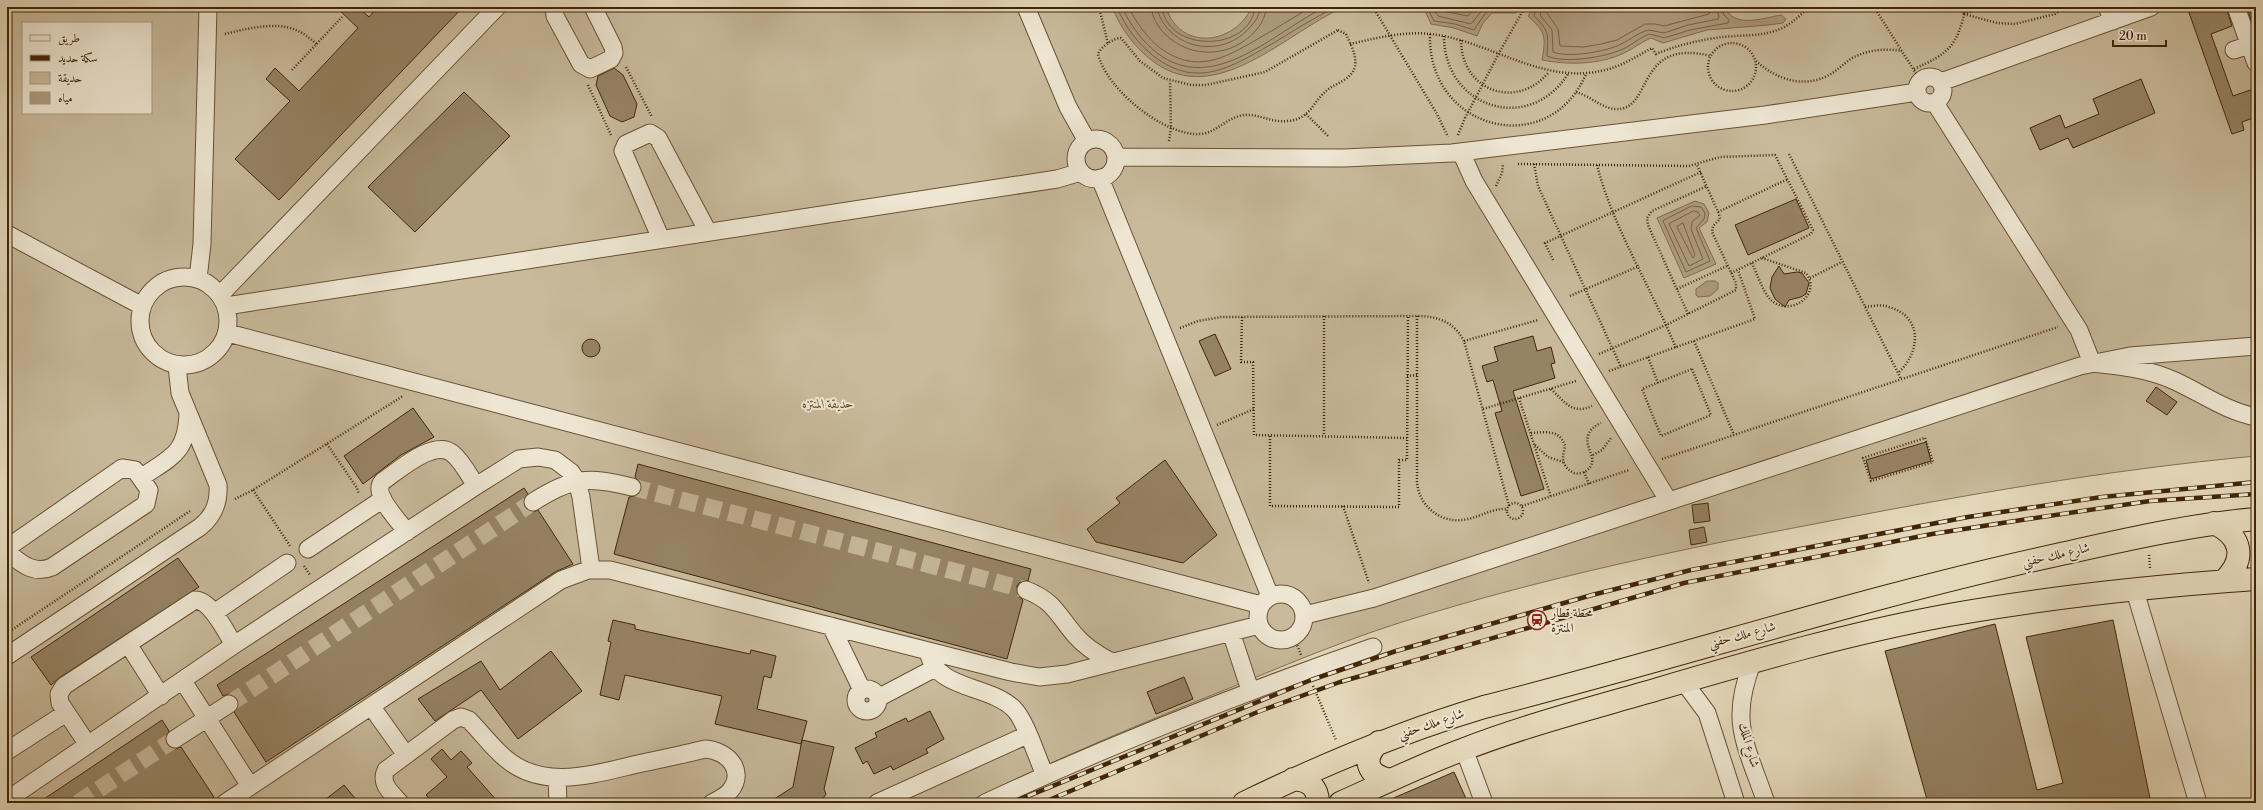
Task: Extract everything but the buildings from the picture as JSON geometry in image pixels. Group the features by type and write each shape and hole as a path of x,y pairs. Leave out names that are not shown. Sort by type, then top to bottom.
{"highway":[{"name":"شارع ملك حفني","path":"1244,803 1344,757 1435,721 1728,639 1984,571 2146,534 2214,523 2256,519"},
{"path":"2214,523 2228,530 2237,542 2239,557 2234,571 2224,581"},
{"path":"1340,803 1464,749 1510,733 1684,682 1850,637 1947,615 1995,607 2144,589 2256,579"},
{"path":"1379,742 1371,750 1368,761 1372,771 1376,775 1380,778 1391,780"},
{"path":"1294,779 1304,780 1313,786 1318,795 1318,803"}],"street":[{"path":"198,279 201,250 208,7"},
{"path":"223,300 497,7"},
{"path":"554,7 555,16 581,64 588,68 592,68 613,56 613,47 593,7"},
{"path":"1026,7 1068,108 1087,141"},
{"path":"1116,157 1344,158 1457,152 1765,115 1929,76 1941,82 2110,14 2151,7"},
{"path":"2236,7 2247,46 2256,63"},
{"path":"1917,80 1926,103 1935,103 1943,94 1941,82"},
{"path":"1935,103 2074,322 2088,348 2092,363"},
{"path":"661,239 624,154 624,147 628,142 647,134 656,135 708,232"},
{"path":"1098,138 1109,143 1116,157 1114,168 1106,177 1090,178 1081,172 1076,155 1078,149 1087,141 1098,138"},
{"path":"1457,152 1668,500"},
{"path":"223,300 708,232 1057,179 1081,172"},
{"path":"228,332 1265,601 1283,594 1295,598 1303,608 1305,614 1303,627 1294,637 1283,640 1271,638 1259,625 1258,618 1265,601 1203,432 1100,178"},
{"path":"7,234 142,306"},
{"path":"181,277 198,279 210,285 223,300 229,319 228,332 223,345 214,355 203,362 190,366 177,366 162,360 150,350 142,337 139,321 142,306 151,291 164,281 181,277"},
{"path":"1305,614 1374,598 2043,376 2092,363 2130,356 2256,346"},
{"path":"2092,363 2133,368 2162,376 2238,413 2256,417"},
{"path":"7,656 208,521 217,504 218,485 188,414 178,384 177,366"},
{"path":"142,477 170,458 181,446 187,431 188,414"},
{"path":"407,532 383,499 379,490 381,483 434,449 446,449 451,452 476,486"},
{"path":"7,800 234,645 511,463 528,457 547,457 564,465 577,481 581,497 591,569"},
{"path":"7,548 118,470 131,468 142,477 149,490 146,504 52,567 38,570 31,569 7,552"},
{"path":"533,502 555,489 577,481 598,480 632,487"},
{"path":"214,613 295,553 383,499"},
{"path":"231,802 250,786 561,580 578,572 591,569 610,570 1025,675 1039,676 1067,674 1259,625"},
{"path":"2144,589 2198,803"},
{"path":"1026,590 1038,595 1052,605 1085,646 1112,662"},
{"path":"88,745 66,713 59,699 61,690 128,644 190,602 200,600 205,602 214,613 234,645"},
{"path":"831,626 862,690 858,694 856,703 863,710 872,710 878,703 878,698 935,668"},
{"path":"1231,632 1250,690"},
{"path":"128,644 161,696"},
{"path":"985,803 1045,776 1250,690 1373,647"},
{"path":"928,651 935,668 944,676 1009,704 1019,715 1045,776"},
{"name":"شارع الملك","path":"1752,663 1742,697 1741,715 1743,734 1766,803"},
{"path":"183,681 250,786"},
{"path":"1684,682 1697,698 1709,719 1736,803"},
{"path":"175,739 229,704"},
{"path":"371,706 406,755"},
{"path":"7,751 66,713"},
{"path":"400,803 384,784 384,774 386,770 454,720 461,717 469,720 505,758 517,766 543,776 558,778 586,776 705,749 715,750 725,754 732,761 735,776 730,791 712,803"},
{"path":"877,803 1027,735"},
{"path":"1464,749 1484,803"},
{"path":"558,778 558,803"}],"path":[{"path":"1099,7 1108,44"},
{"path":"1373,7 1391,35 1457,152"},
{"path":"1465,118 1525,7"},
{"path":"1350,44 1391,35 1412,33 1430,34 1461,40 1549,72 1586,74 1617,66 1652,48 1656,54 1689,43 1731,36 1759,36 1791,24 1808,7"},
{"path":"1874,7 1902,51 1917,80 1938,58 1948,50 1960,30 1966,7"},
{"path":"1961,7 1964,14"},
{"path":"1964,14 1985,7"},
{"path":"1964,14 1998,23 2016,24 2055,14 2065,7"},
{"path":"292,70 342,17"},
{"path":"207,40 249,29 284,27 299,31 316,44"},
{"path":"1338,30 1346,34 1355,59 1353,71 1350,76 1324,92 1306,114 1300,118 1285,122 1254,115 1244,115 1230,119 1202,134 1182,132 1172,128 1146,113 1132,102 1111,78 1098,54 1100,49 1116,39 1121,38 1140,60 1163,78 1170,80 1192,85 1206,85 1256,75 1265,72 1338,30"},
{"path":"1430,34 1431,59 1440,83 1455,103 1476,117 1499,124 1524,124 1548,116 1568,101 1576,92 1586,74"},
{"path":"1444,36 1446,59 1455,79 1471,95 1491,105 1513,108 1535,103 1554,92 1568,74"},
{"path":"1731,36 1732,43"},
{"path":"1461,40 1463,58 1471,74 1481,83 1493,90 1511,93 1529,89 1544,79 1549,72"},
{"path":"1756,61 1754,76 1750,82 1738,90 1730,91 1723,89 1711,79 1708,65 1711,56 1720,46 1732,43 1748,48 1756,61 1763,68 1782,78 1806,82 1829,76 1844,64 1863,54 1883,50 1902,51"},
{"path":"1576,92 1593,98 1607,107 1624,108 1637,100 1649,73 1660,61 1684,52 1711,56"},
{"path":"613,56 630,71 652,118 656,135"},
{"path":"588,68 587,76 590,92 608,129 624,147"},
{"path":"1165,157 1172,128 1170,80"},
{"path":"1306,114 1328,136"},
{"path":"1788,154 1901,380"},
{"path":"1487,202 1500,179 1503,164 1698,165 1720,157 1775,155 1813,230 1811,234 1731,273"},
{"path":"1534,164 1538,186 1621,367"},
{"path":"1597,165 1602,183 1614,212 1676,348"},
{"path":"1584,360 1688,314 1736,290 1737,287 1712,232 1713,226 1720,218 1698,165"},
{"path":"1553,260 1545,243 1701,172"},
{"path":"1718,212 1788,179"},
{"path":"1688,314 1648,225 1647,218 1652,211 1707,186"},
{"path":"1752,263 1766,294 1780,305 1792,306 1804,300 1811,289 1810,278 1799,269 1762,258"},
{"path":"1810,278 1842,262"},
{"path":"1570,296 1639,266"},
{"path":"1677,289 1727,266"},
{"path":"1483,409 1621,367 1755,319 1738,270"},
{"path":"1865,307 1888,306 1902,314 1912,325 1915,347 1908,362 1898,373"},
{"path":"1464,341 1556,315"},
{"path":"1324,316 1324,436"},
{"path":"1270,436 1270,506 1399,507 1399,460 1407,460 1408,316"},
{"path":"1417,316 1418,491 1424,504 1442,517 1457,520 1476,517 1498,509 1508,508 1513,503 1522,506 1551,497 2074,322"},
{"path":"1164,336 1209,318 1434,316 1442,319 1455,328 1464,341 1508,508 1512,518 1519,518 1523,513 1522,506"},
{"path":"1242,317 1242,362 1253,362 1254,435 1407,438"},
{"path":"1694,341 1734,435"},
{"path":"1648,357 1658,383"},
{"path":"1692,369 1711,415 1661,436 1642,390 1658,383 1692,369"},
{"path":"1407,376 1417,375"},
{"path":"1551,389 1576,410 1594,405"},
{"path":"1519,398 1551,497"},
{"path":"1203,432 1254,409"},
{"path":"1534,445 1548,456 1563,462 1569,470 1573,472 1584,472 1590,467 1593,455 1588,444 1588,434 1594,426 1604,421"},
{"path":"1531,433 1549,431 1558,435 1565,446 1563,462"},
{"path":"1593,455 1602,450 1612,436"},
{"path":"1926,438 1933,462 1871,481 1863,458 1926,438"},
{"path":"327,444 357,488 358,497"},
{"path":"1584,472 1589,484"},
{"path":"253,490 319,589"},
{"path":"1343,506 1374,598"},
{"path":"2144,589 2146,534"},
{"path":"289,544 295,553"},
{"path":"289,544 295,553"},
{"path":"1294,637 1306,670 1344,757"}],"green space":[{"name":"حديقة المنتزه","path":"7,7 2256,7 2256,456 2087,476 1920,504 1660,555 1512,590 1392,625 1323,650 1098,742 966,803 7,803"}],"water":[{"path":"1112,7 1166,7 1173,21 1182,31 1194,37 1207,38 1220,36 1233,30 1244,20 1252,7 1346,7 1320,19 1250,62 1226,72 1202,76 1178,74 1154,62 1147,57 1129,38"},
{"path":"1421,7 1519,7 1516,13 1492,13 1483,23 1477,36 1454,28 1431,24 1426,13"},
{"path":"1534,7 1725,7 1729,14 1742,20 1758,20 1781,15 1786,19 1783,23 1707,30 1663,43 1651,38 1631,50 1604,60 1583,63 1562,63 1542,60 1544,46 1543,35 1538,26 1528,16"},
{"path":"1695,201 1704,204 1709,213 1707,222 1699,228 1716,264 1684,278 1657,218"},
{"path":"1707,281 1715,281 1718,283 1718,289 1710,296 1698,297 1696,295 1696,289"}],"tunnel":[{"path":"632,487 1026,590"},
{"path":"229,704 533,502"},
{"path":"78,803 175,739"}],"railway":[{"path":"1011,803 1311,680 1396,651 1592,595 1691,570 1968,517 2102,497 2256,482"},
{"path":"1042,803 1260,711 1340,682 1684,583 1932,534 2028,519 2150,501 2256,494"}],"place":[{"name":"محطة قطار المنتزة","path":"1537,620"}]}
